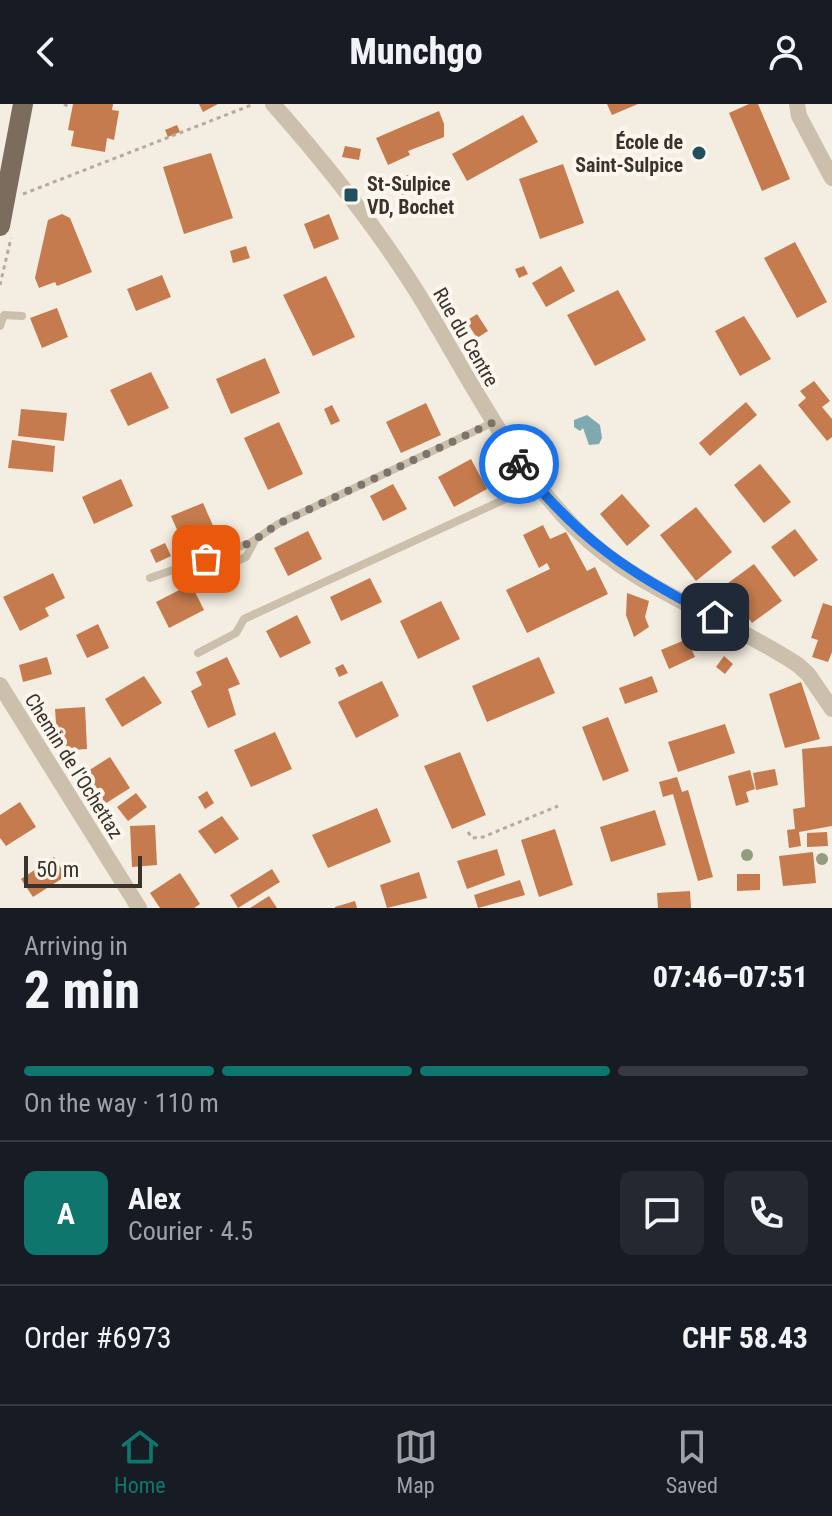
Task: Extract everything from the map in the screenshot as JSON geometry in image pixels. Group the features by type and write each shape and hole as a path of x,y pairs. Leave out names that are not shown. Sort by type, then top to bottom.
{"main road":[{"path":"0,226 23,104"}],"street":[{"name":"Rue du Centre","path":"273,104 384,241 492,423 536,485 576,528 623,568 798,665 808,674 832,709"},
{"path":"797,104 799,116 832,178"},
{"name":"Chemin de l'Ochettaz","path":"0,685 139,908"}],"lane":[{"path":"0,326 4,315 22,316"},
{"path":"150,578 255,540 278,524 492,423"},
{"path":"198,653 236,633 244,619 536,485"},
{"path":"211,573 246,557 255,540"}],"path":[{"path":"64,104 69,107"},
{"path":"21,194 254,104"},
{"path":"468,832 472,838 483,837 558,806"}],"water":[{"path":"587,415 600,425 602,438 599,444 589,445 583,428 580,431 574,427 574,420"}],"building":[{"path":"73,104 113,104 112,110 119,111 114,140 107,138 105,152 71,146 74,131 68,130"},
{"path":"199,104 218,104 203,112"},
{"name":"École de Saint-Sulpice","path":"607,104 638,104 612,115"},
{"path":"749,104 758,104 790,179 762,191 729,113"},
{"path":"439,111 444,124 444,137 408,151 410,155 388,165 376,138"},
{"path":"523,115 538,142 467,181 452,154"},
{"path":"177,125 180,132 168,137 165,130"},
{"path":"345,146 361,149 359,160 342,157"},
{"path":"211,153 233,218 184,234 163,167"},
{"path":"563,164 584,223 540,239 519,179"},
{"path":"408,175 416,189 403,196 395,182"},
{"path":"62,214 70,218 92,272 57,286 55,282 39,288 35,278 48,220"},
{"path":"329,214 339,239 314,249 304,224"},
{"path":"795,242 827,302 797,318 764,258"},
{"path":"246,246 250,258 233,263 230,251"},
{"path":"524,266 528,274 519,278 515,269"},
{"path":"561,266 575,291 546,307 532,283"},
{"path":"162,275 171,297 136,311 127,289"},
{"path":"326,276 355,337 313,356 283,295"},
{"path":"618,290 646,340 595,366 567,315"},
{"path":"57,308 68,337 42,348 30,318"},
{"path":"477,314 488,331 477,338 466,321"},
{"path":"744,316 771,359 740,376 715,331"},
{"path":"265,358 280,393 231,414 216,379"},
{"path":"151,372 169,408 128,426 110,390"},
{"path":"814,381 830,401 822,407 832,419 832,437 827,441 798,405 806,398 800,391"},
{"path":"746,402 757,415 710,456 699,443"},
{"path":"426,403 441,435 401,453 386,422"},
{"path":"332,405 340,421 331,425 324,409"},
{"path":"21,409 67,413 64,441 18,436"},
{"path":"279,422 303,474 268,490 244,438"},
{"path":"12,440 55,446 53,472 8,468"},
{"path":"471,459 487,489 454,507 438,477"},
{"path":"760,464 791,502 764,523 734,485"},
{"path":"121,479 133,506 94,524 82,497"},
{"path":"393,484 407,509 383,521 370,496"},
{"path":"622,494 650,526 627,546 600,514"},
{"path":"203,503 218,537 186,550 171,516"},
{"path":"696,507 732,552 696,581 660,535"},
{"path":"543,525 550,539 566,532 587,571 595,567 608,594 527,633 506,590 550,569 547,563 539,568 523,535"},
{"path":"795,529 818,560 794,577 771,547"},
{"path":"308,531 322,559 288,576 274,548"},
{"path":"165,543 171,556 156,563 150,550"},
{"path":"754,564 782,601 752,623 724,586"},
{"path":"53,573 65,598 45,608 49,616 20,631 3,597"},
{"path":"370,578 382,602 341,621 330,597"},
{"path":"191,584 204,610 169,628 156,602"},
{"path":"627,593 649,601 645,617 649,627 634,637 626,615"},
{"path":"441,601 460,639 418,659 400,621"},
{"path":"823,603 832,606 832,652 828,662 812,657 818,640 811,638"},
{"path":"297,615 311,643 280,658 266,631"},
{"path":"98,624 109,648 87,658 76,635"},
{"path":"687,639 695,657 669,669 661,650"},
{"path":"724,656 733,664 725,674 716,667"},
{"path":"47,657 52,674 23,682 19,665"},
{"path":"227,657 240,684 228,689 236,715 208,728 191,691 202,685 196,672"},
{"path":"539,657 555,693 487,722 472,686"},
{"path":"343,664 348,673 339,677 335,668"},
{"path":"144,676 162,703 122,727 105,699"},
{"path":"652,676 658,692 625,704 619,688"},
{"path":"382,681 399,716 356,738 338,702"},
{"path":"801,682 820,739 785,748 769,694"},
{"path":"85,707 87,749 58,751 55,709"},
{"path":"608,717 629,771 603,781 582,727"},
{"path":"725,724 735,753 678,772 668,742"},
{"path":"275,732 292,769 251,787 234,750"},
{"path":"832,746 832,826 799,832 801,846 789,848 787,830 795,829 793,809 805,807 802,749"},
{"path":"460,752 486,815 452,829 424,766"},
{"path":"110,757 130,788 100,807 80,776"},
{"path":"775,769 778,785 756,790 753,773"},
{"path":"750,770 755,789 746,792 749,802 736,806 728,776"},
{"path":"677,777 682,792 688,790 713,877 698,881 673,794 663,797 659,782"},
{"path":"207,791 214,803 205,809 198,797"},
{"path":"136,793 147,807 128,821 117,807"},
{"path":"20,802 36,827 6,846 0,838 0,815"},
{"path":"377,808 391,842 328,868 312,835"},
{"path":"655,810 666,845 611,862 600,827"},
{"path":"222,816 239,839 215,854 198,831"},
{"path":"155,825 157,865 132,867 130,826"},
{"path":"555,829 573,885 539,897 521,840"},
{"path":"827,832 828,846 807,847 807,833"},
{"path":"497,849 505,875 467,889 457,861"},
{"path":"813,852 816,883 783,886 779,856"},
{"path":"54,857 66,876 33,897 21,879"},
{"path":"272,869 280,882 238,908 230,895"},
{"path":"419,872 427,898 387,908 380,885"},
{"path":"180,873 200,904 194,908 160,908 150,893"},
{"path":"737,874 760,874 760,890 737,891"},
{"path":"520,880 525,895 478,908 474,895"},
{"path":"690,891 691,908 658,908 657,893"},
{"path":"269,896 277,908 250,908"},
{"path":"355,901 357,908 335,908 335,907"}],"way so far":[{"path":"206,559 250,543 278,524 492,423 519,464"}],"place":[{"name":"École de Saint-Sulpice","path":"699,153"},
{"name":"St-Sulpice VD, Bochet","path":"351,195"}],"route":[{"path":"519,464 596,547 658,589 715,617"}]}
